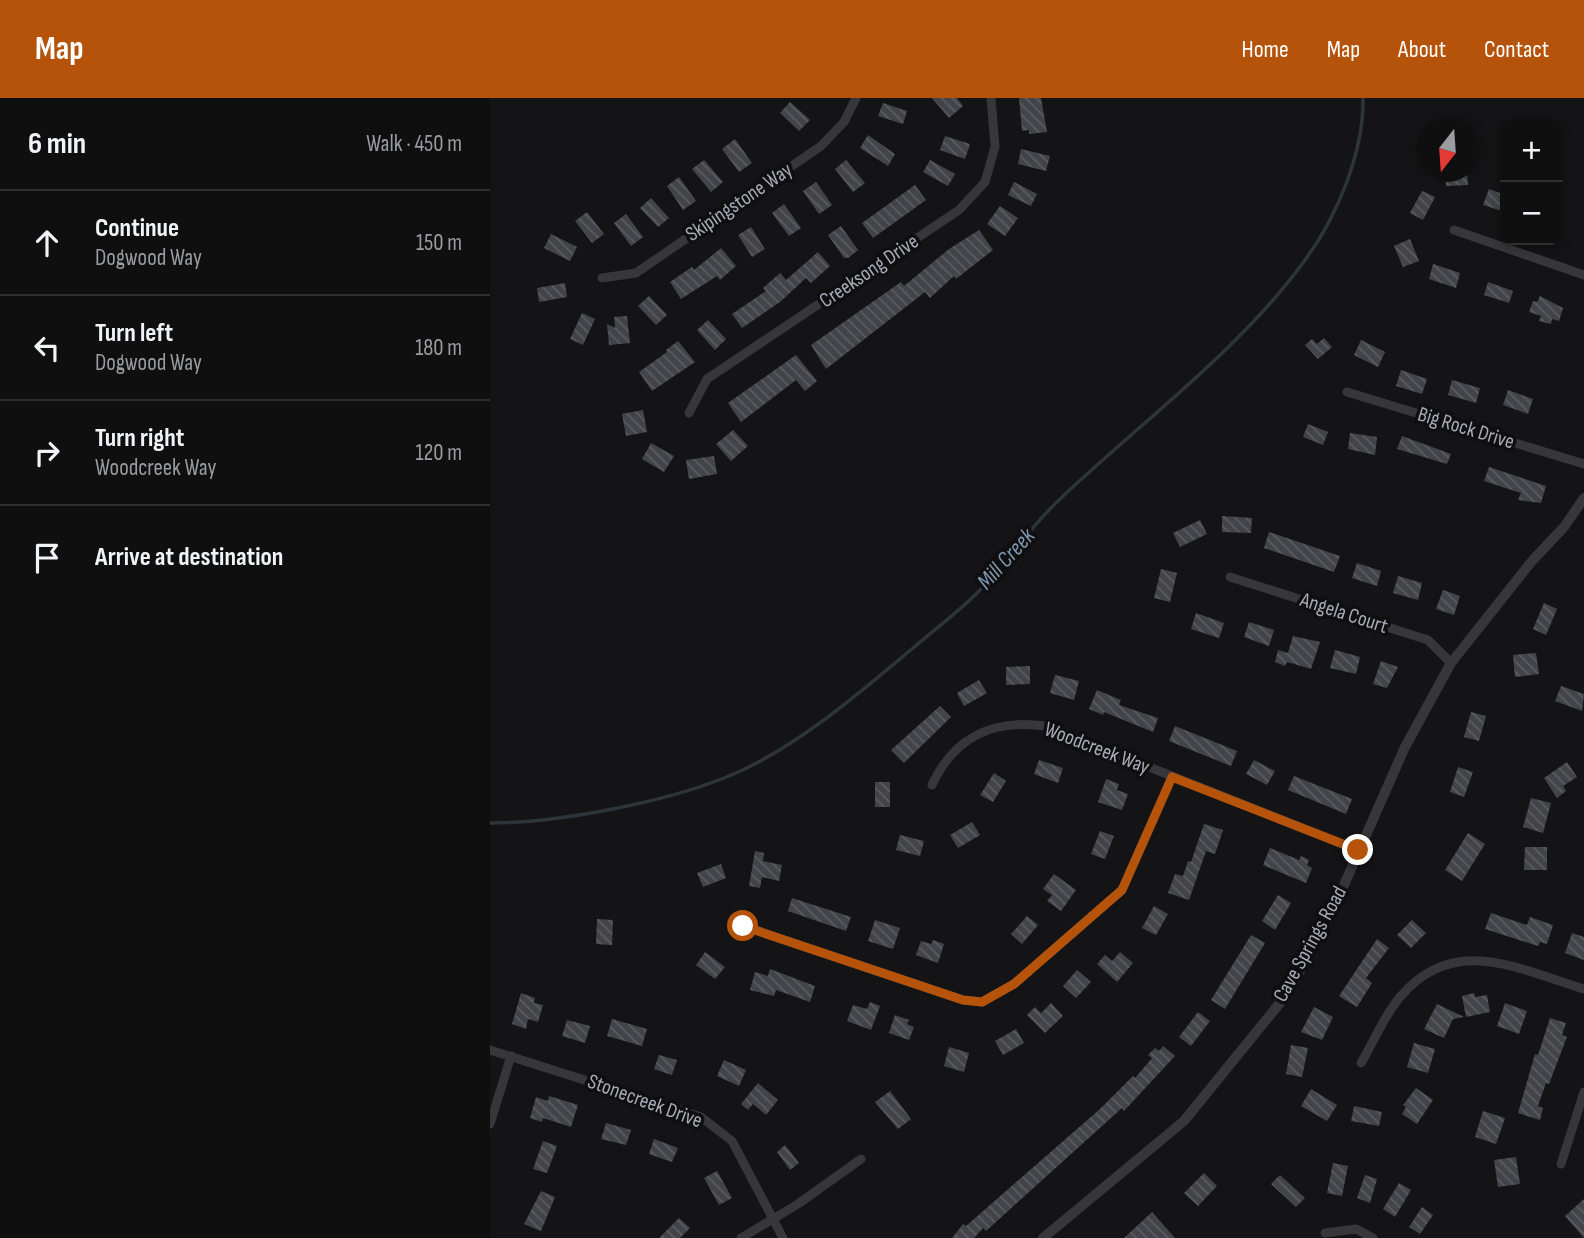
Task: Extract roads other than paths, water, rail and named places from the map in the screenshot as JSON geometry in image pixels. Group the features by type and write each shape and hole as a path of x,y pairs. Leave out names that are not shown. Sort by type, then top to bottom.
{"street":[{"name":"Skipingstone Way","path":"602,278 636,273 821,146 844,122 856,98"},
{"name":"Creeksong Drive","path":"689,413 707,379 959,210 985,182 995,147 991,98"},
{"path":"1454,230 1584,275"},
{"name":"Big Rock Drive","path":"1347,392 1584,464"},
{"name":"Cave Springs Road","path":"1043,1238 1184,1121 1288,993 1333,910 1405,747 1451,663 1532,561 1564,527 1584,498"},
{"name":"Angela Court","path":"1230,576 1428,640 1451,663"},
{"name":"Woodcreek Way","path":"933,785 942,764 967,741 992,726 1018,722 1046,726 1358,850"},
{"path":"743,926 963,1000 982,1002 1014,984 1122,890 1172,777"},
{"path":"1361,1063 1398,999 1420,975 1455,960 1495,962 1584,989"},
{"name":"Stonecreek Drive","path":"490,1050 701,1117 732,1141 770,1219 783,1238"},
{"path":"490,1124 511,1056"},
{"path":"1561,1164 1584,1092"},
{"path":"741,1238 798,1204 861,1159"},
{"path":"1325,1233 1356,1229 1373,1238"}],"waterway":[{"name":"Mill Creek","path":"490,823 582,815 681,793 736,773 806,733 947,620 981,589 1049,509 1221,355 1280,292 1317,243 1338,204 1354,162 1363,98"}]}
